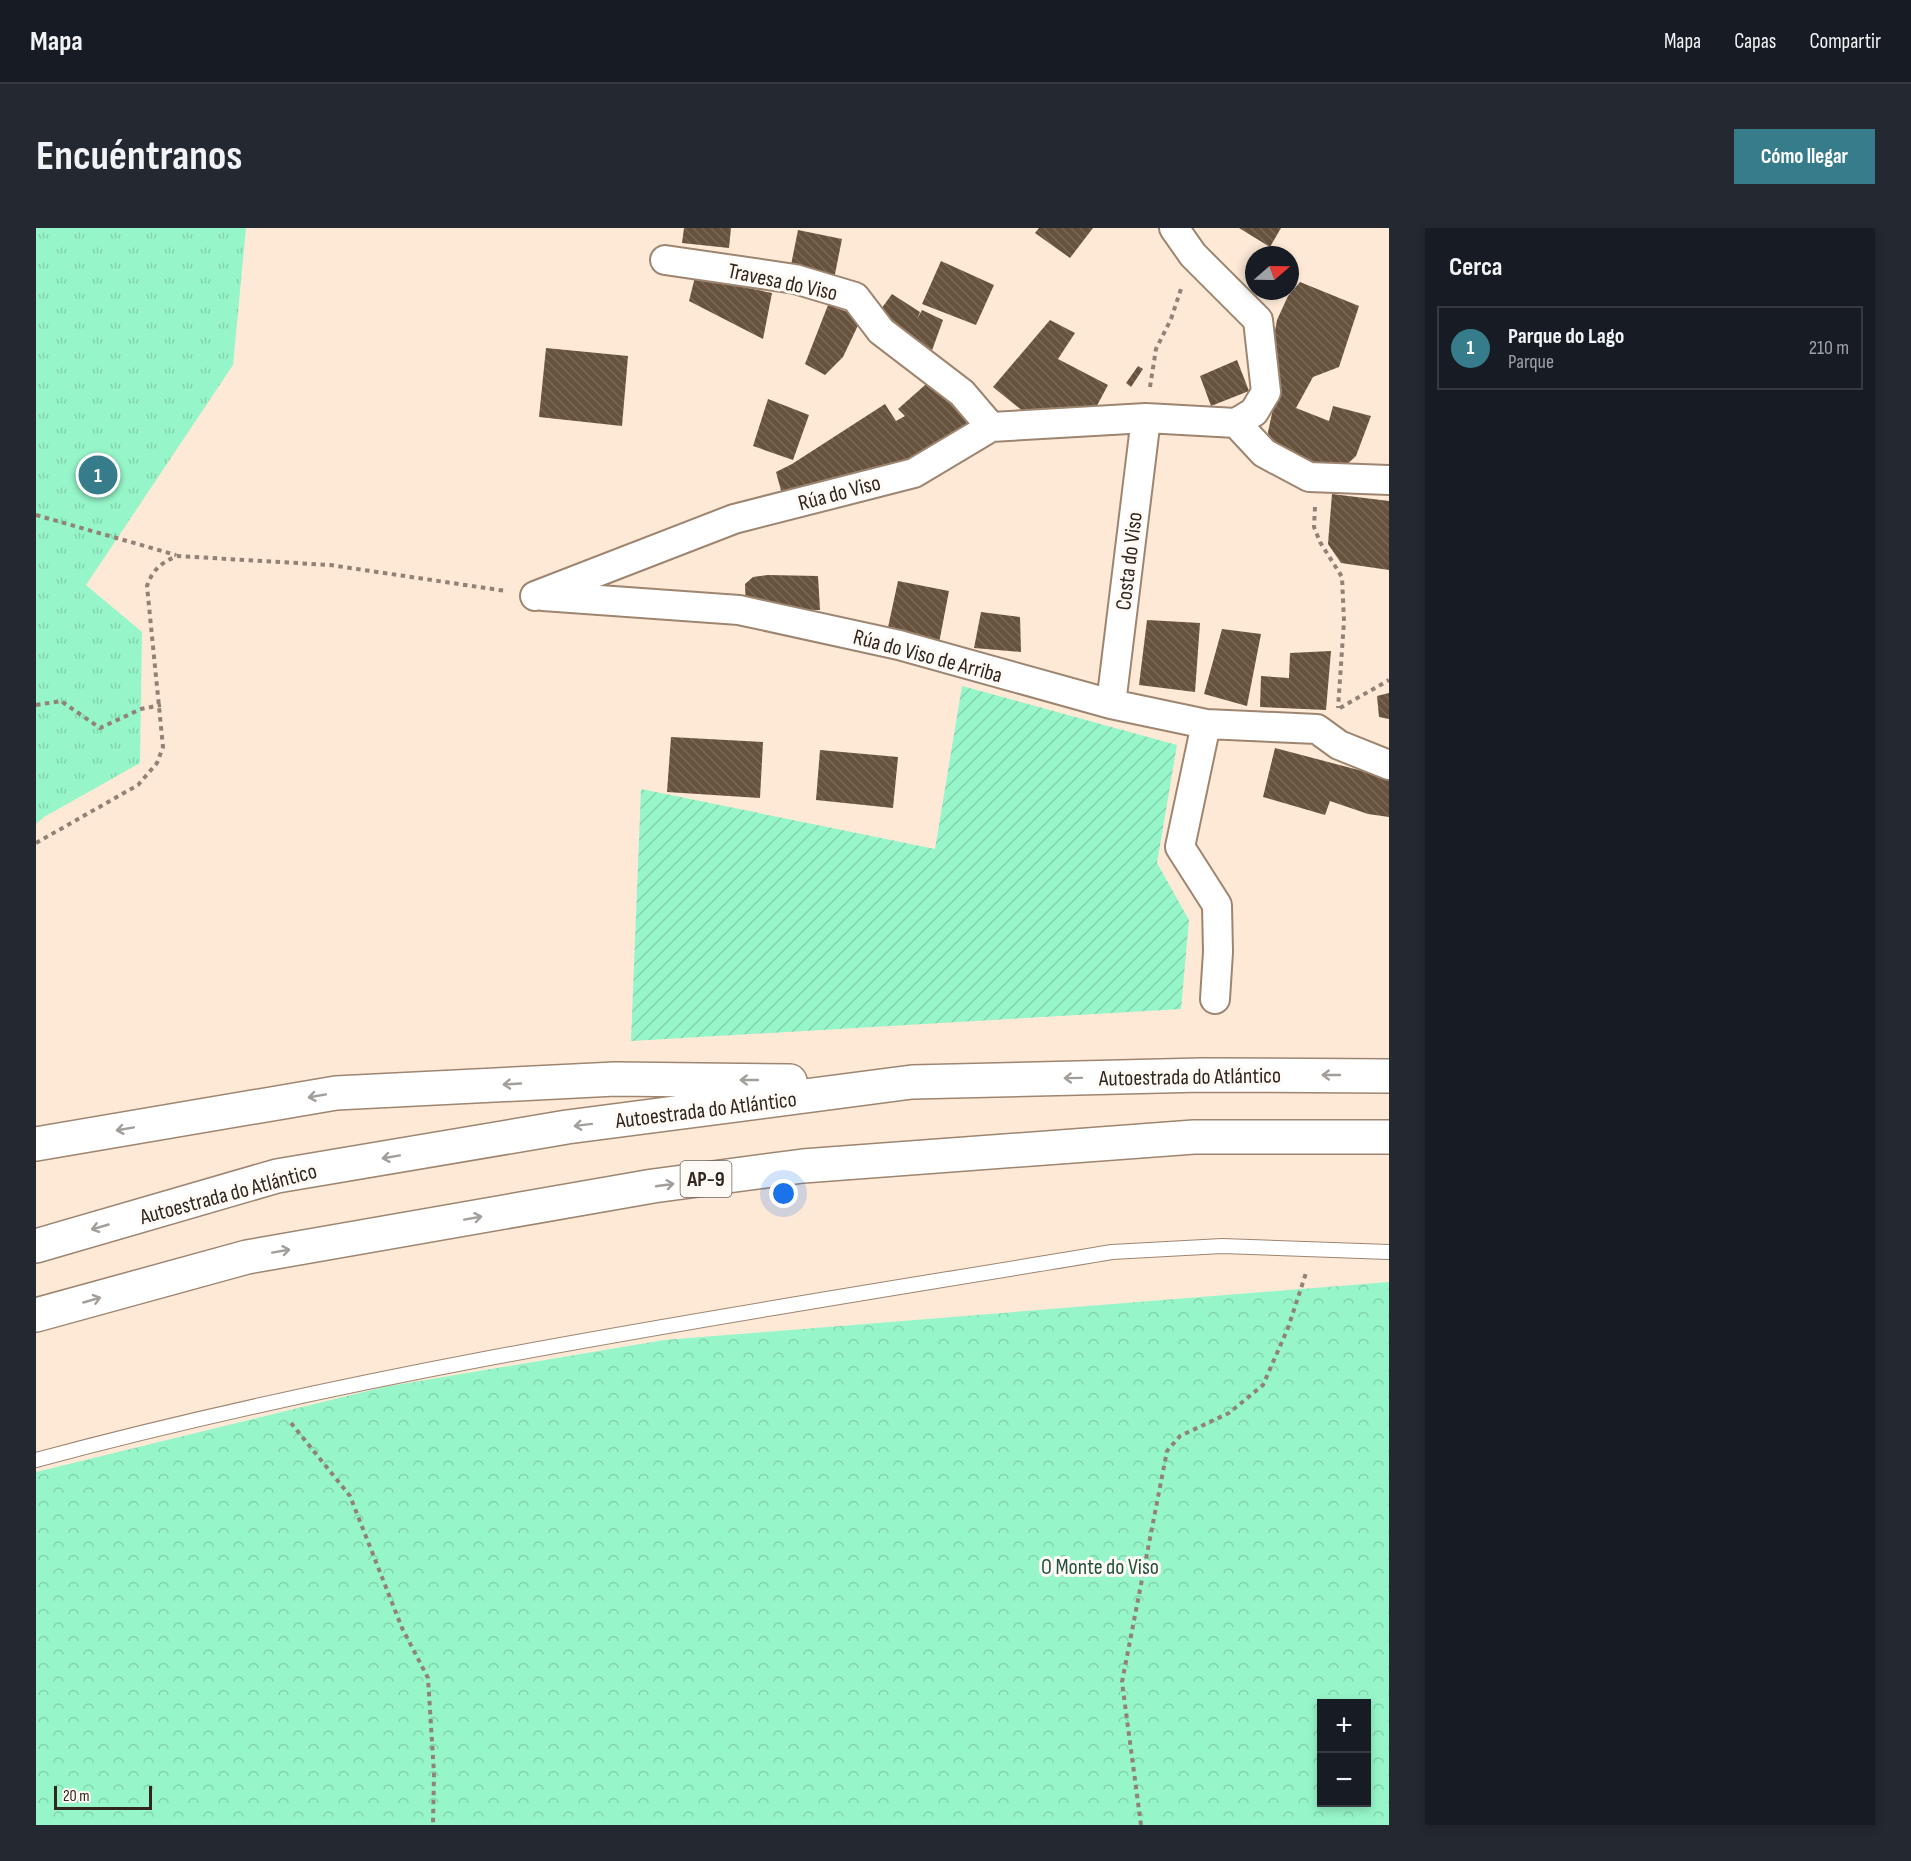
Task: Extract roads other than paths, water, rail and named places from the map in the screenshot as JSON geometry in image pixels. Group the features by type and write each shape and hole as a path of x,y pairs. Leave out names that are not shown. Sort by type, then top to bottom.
{"highway":[{"name":"Autoestrada do Atlántico","path":"36,1246 277,1176 567,1127 912,1082 1202,1075 1389,1076"},
{"path":"36,1144 336,1093 615,1079 912,1082"},
{"name":"AP-9","path":"36,1316 247,1257 653,1186 791,1167 1194,1137 1389,1137"}],"street":[{"path":"1174,228 1193,255 1258,320 1266,392 1254,412 1236,423 1264,453 1309,477 1389,480"},
{"name":"Travesa do Viso","path":"665,260 795,279 855,297 881,331 962,393 991,427"},
{"name":"Rúa do Viso","path":"535,596 734,519 914,473 991,427 1146,418 1236,423"},
{"name":"Costa do Viso","path":"1111,704 1146,418"},
{"name":"Rúa do Viso de Arriba","path":"535,596 739,610 899,645 1111,704 1206,724 1317,729 1339,746 1389,765"},
{"path":"1206,724 1180,847 1217,905 1218,952 1215,999"}],"lane":[{"path":"36,1460 412,1373 1112,1252 1222,1246 1389,1252"}],"place":[{"name":"Parque do Lago","path":"98,475"}],"park label":[{"name":"O Monte do Viso","path":"1100,1566"}]}
